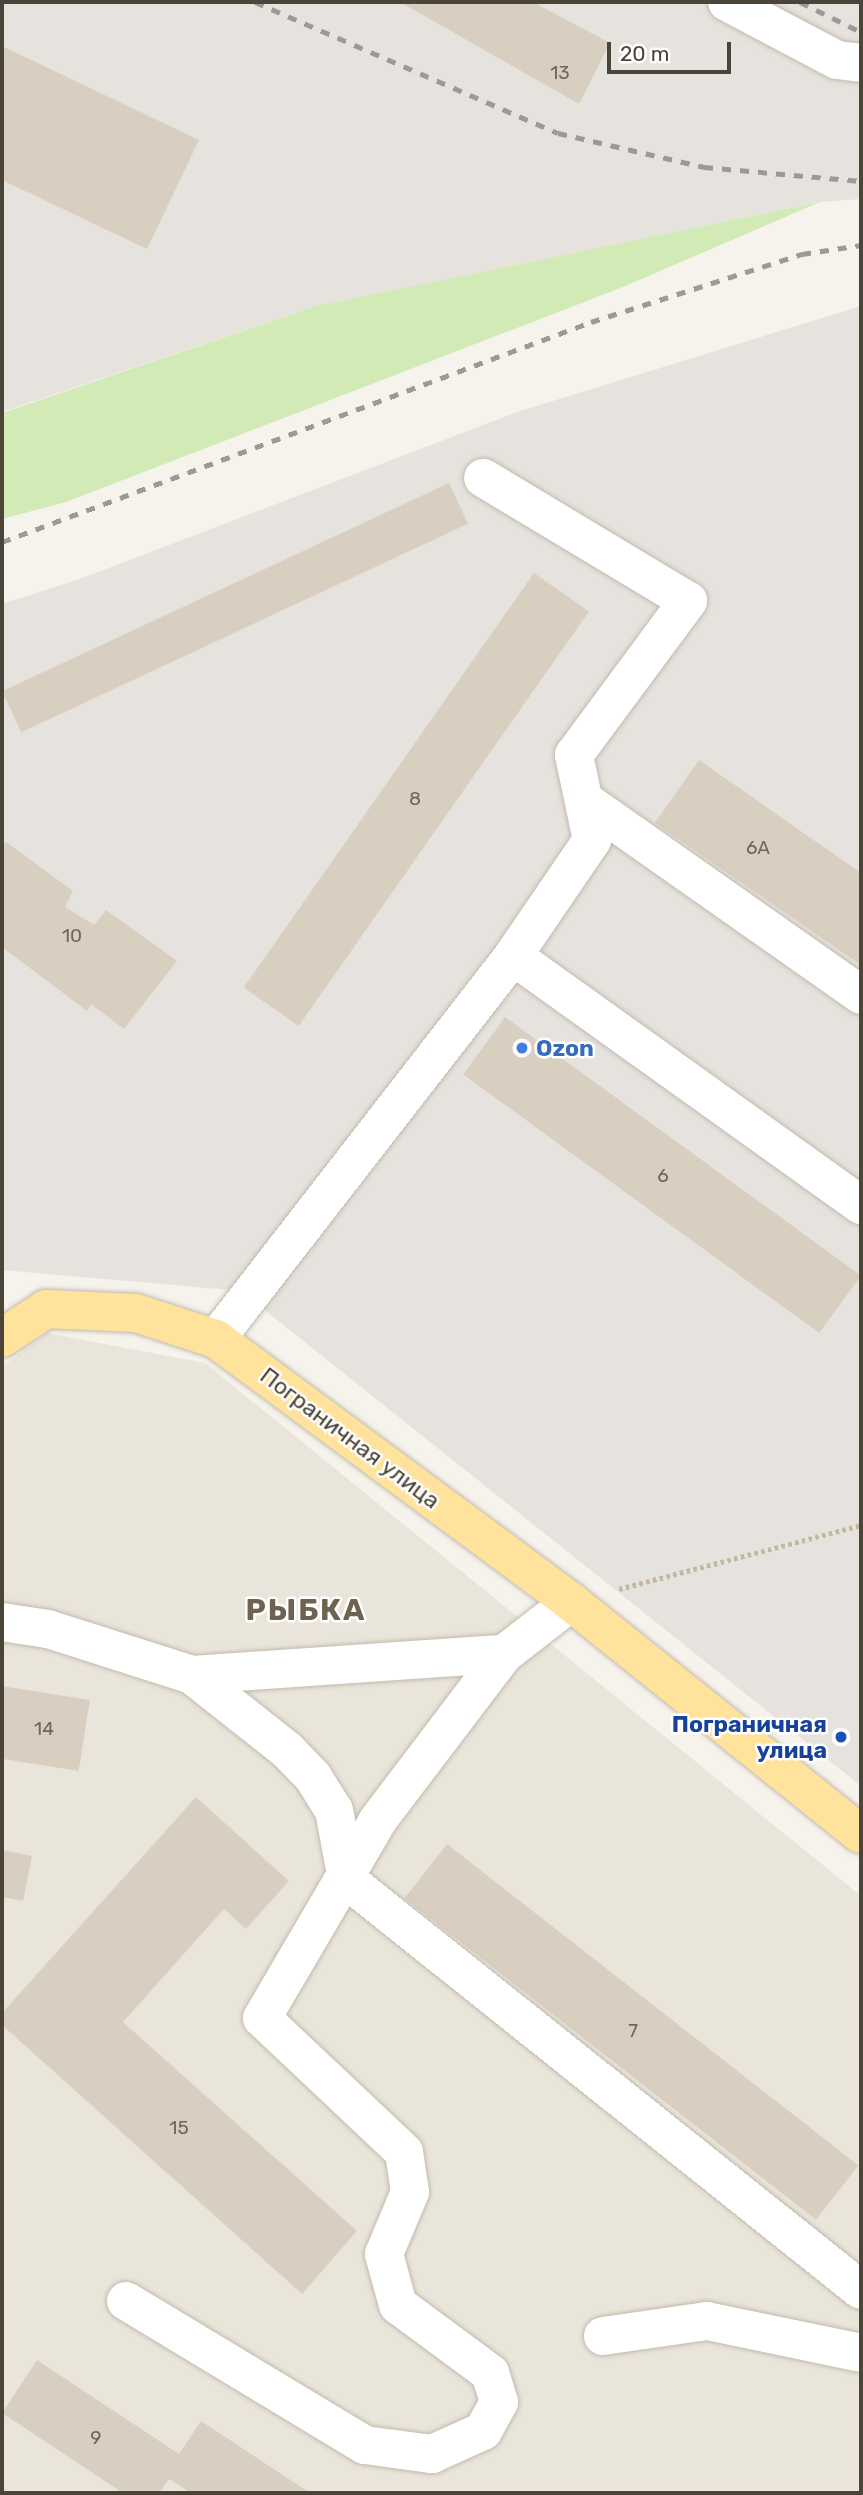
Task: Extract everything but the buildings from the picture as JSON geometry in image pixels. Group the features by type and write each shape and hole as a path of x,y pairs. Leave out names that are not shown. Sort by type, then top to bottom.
{"main road":[{"name":"Пограничная улица","path":"2,1338 46,1309 136,1313 216,1339 570,1602 861,1834"}],"lane":[{"path":"727,2 837,60 861,63"},
{"path":"216,1339 513,956 592,840 588,803 575,755 688,601 483,478"},
{"path":"588,803 861,995"},
{"path":"513,956 861,1205"},
{"path":"126,2301 365,2445 432,2454 483,2431 499,2402 490,2373 398,2305 384,2254 410,2192 404,2152 262,2018 347,1880 378,1820 504,1654 570,1602"},
{"path":"2,1622 48,1629 192,1675 287,1750 313,1777 334,1810 347,1880 861,2290"},
{"path":"192,1675 504,1654"},
{"path":"603,2336 707,2321 861,2353"}],"path":[{"path":"570,1602 861,1525"}],"shaded area":[{"path":"2,2 861,2 861,199 820,202 316,306 2,412"},
{"path":"861,306 861,1786 241,1291 2,1270 2,604 80,579 517,412"},
{"path":"47,1333 205,1363 861,1896 861,2493 2,2493 2,1367"}],"green space":[{"path":"820,202 623,287 66,502 2,519 2,413 316,306"}],"railway":[{"path":"255,2 558,133 704,167 861,181"},
{"path":"800,2 861,32"},
{"path":"2,542 591,322 802,254 861,245"}],"place":[{"name":"Ozon","path":"522,1048"},
{"name":"Пограничная улица","path":"841,1737"}],"district":[{"name":"РЫБКА","path":"306,1610"}]}
